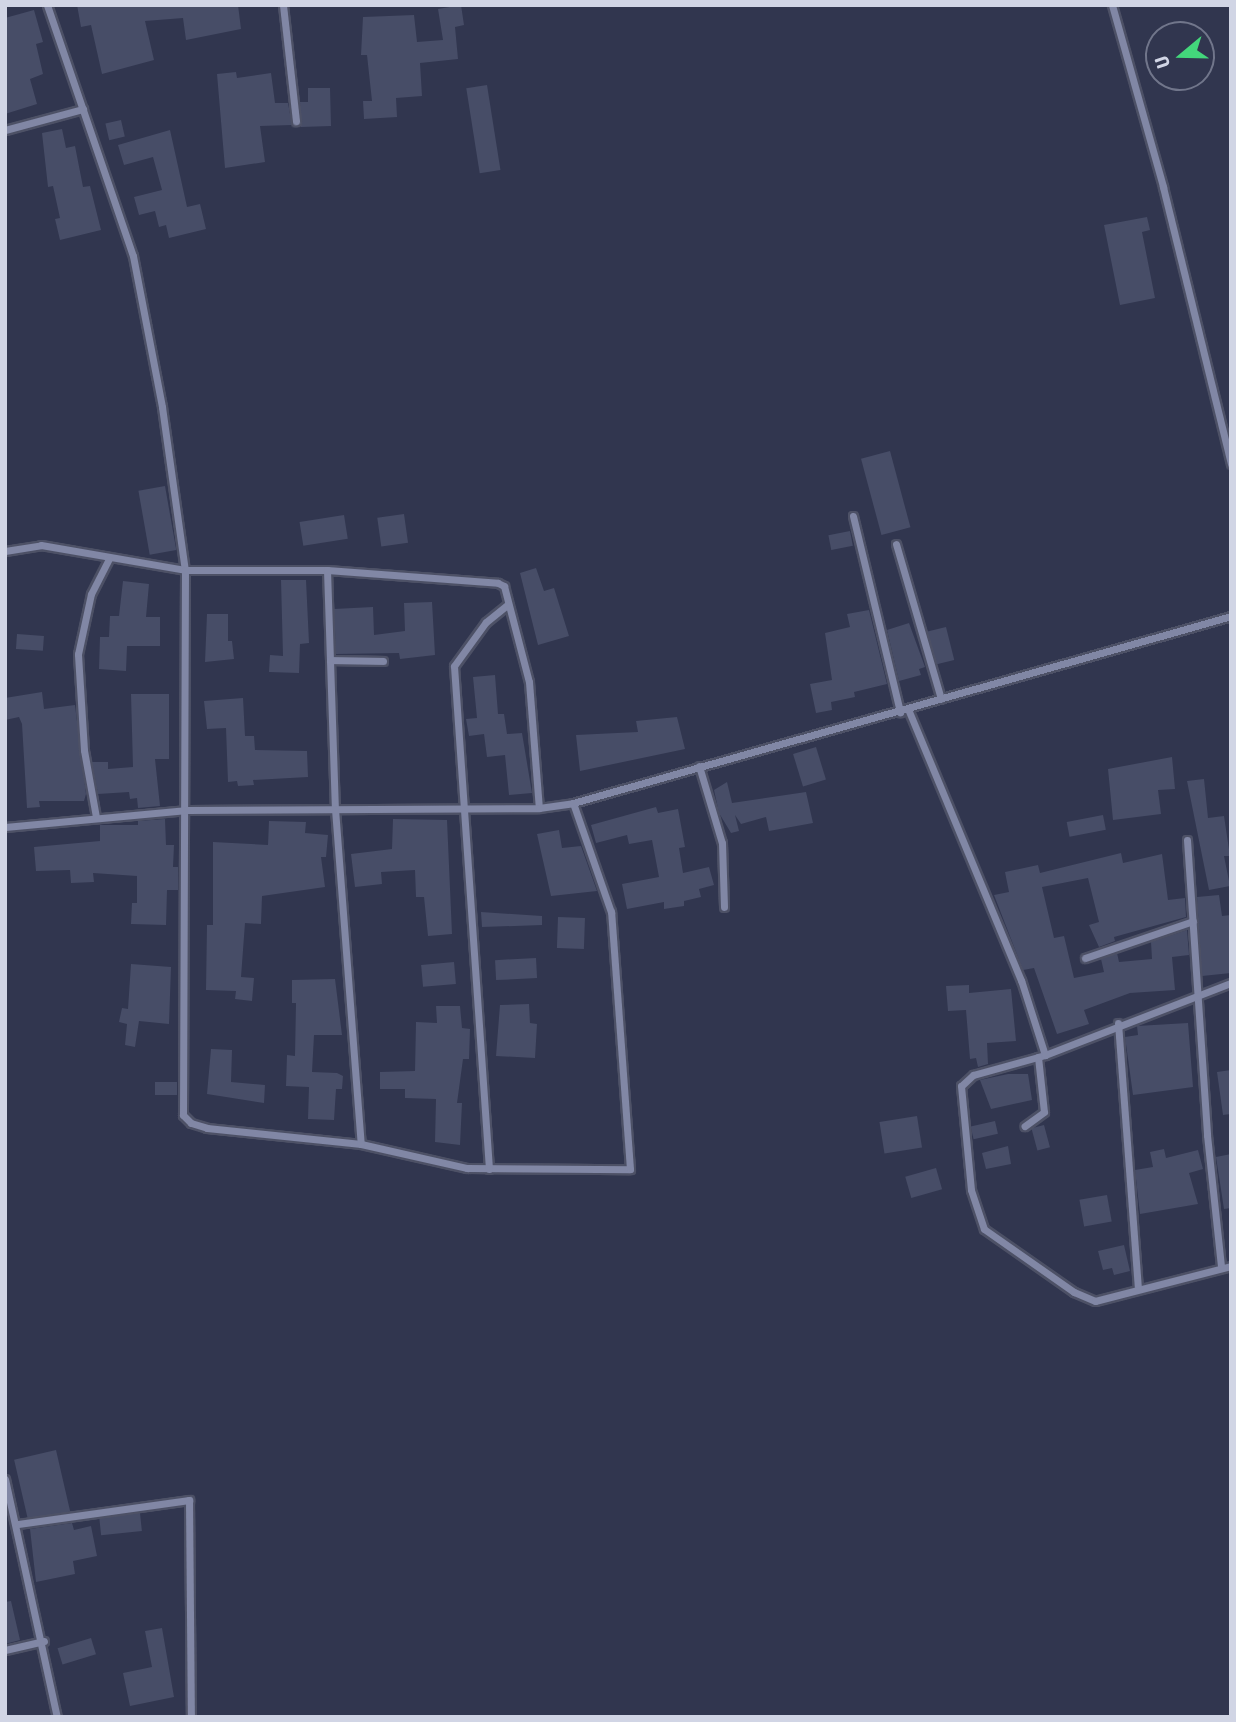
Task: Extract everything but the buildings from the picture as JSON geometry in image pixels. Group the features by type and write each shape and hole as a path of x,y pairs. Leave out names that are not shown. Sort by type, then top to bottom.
{"street":[{"path":"47,5 133,256 162,407 185,570 187,810 183,1115 191,1123 207,1128 361,1144 467,1168 627,1171 632,1165 611,912 573,803"},
{"path":"283,5 296,121"},
{"path":"1112,5 1163,187 1231,464"},
{"path":"5,130 83,110"},
{"path":"853,516 904,711 1021,981 1042,1056 1045,1108 1041,1118 1025,1126"},
{"path":"896,544 941,699"},
{"path":"5,551 41,545 109,559 185,570 327,570 498,583 504,586 529,682 539,808"},
{"path":"96,817 84,750 78,654 91,594 109,559"},
{"path":"327,570 335,809 361,1144"},
{"path":"489,1169 454,666 486,622 508,604"},
{"path":"5,827 187,810 539,808 573,803 1231,616"},
{"path":"330,660 383,661"},
{"path":"699,766 722,844 724,907"},
{"path":"1187,840 1221,1265"},
{"path":"1085,958 1193,921"},
{"path":"1231,983 1118,1023 1042,1056 973,1075 961,1087 971,1190 981,1223 988,1233 1087,1299 1112,1297 1138,1286 1221,1265 1231,1266"},
{"path":"1118,1023 1138,1286"},
{"path":"5,1479 19,1524 57,1717"},
{"path":"19,1524 190,1500 191,1717"},
{"path":"5,1650 44,1641"}]}
